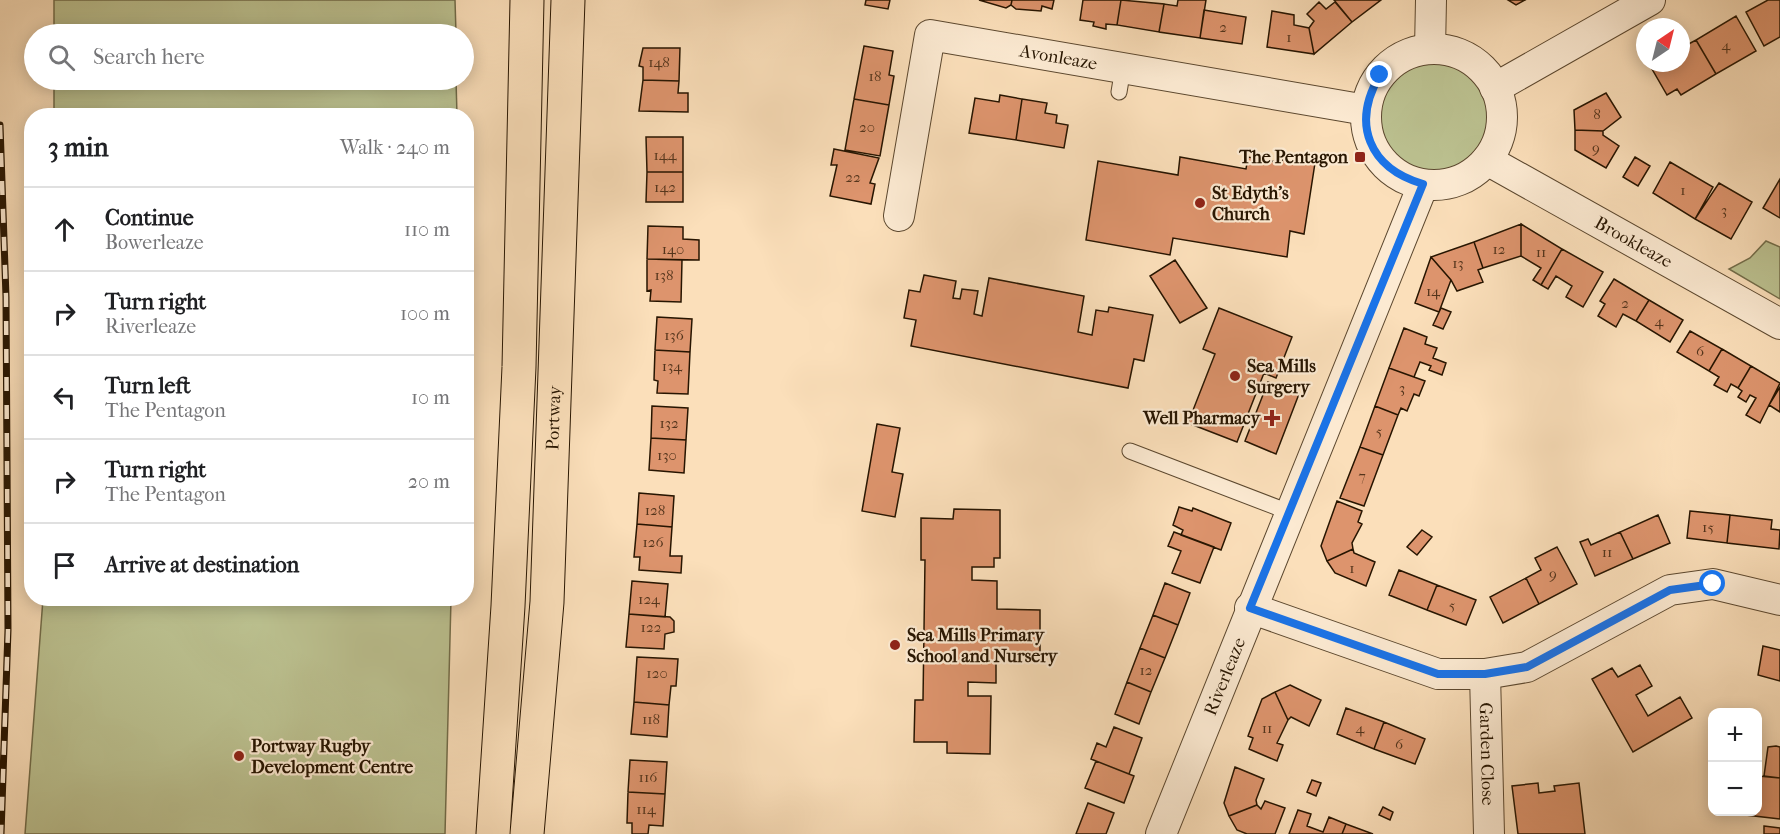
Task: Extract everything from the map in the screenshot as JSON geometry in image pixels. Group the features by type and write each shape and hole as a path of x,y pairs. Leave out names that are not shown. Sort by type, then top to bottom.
{"highway":[{"path":"493,834 508,606 519,379 527,0"},
{"name":"Portway","path":"527,834 547,602 568,0"}],"street":[{"path":"1430,50 1431,0"},
{"path":"1495,88 1650,0"},
{"name":"Avonleaze","path":"899,216 930,35 1121,80 1366,110"},
{"path":"1430,50 1449,51 1468,59 1484,71 1495,88 1501,106 1501,126 1496,144 1487,160 1468,176 1447,184 1423,184 1403,178 1386,166 1374,150 1366,130 1366,110 1371,91 1380,75 1394,62 1411,53 1430,50"},
{"name":"Brookleaze","path":"1487,160 1780,324"},
{"name":"Riverleaze","path":"1161,834 1250,608 1423,184"},
{"path":"1250,608 1438,674 1485,674 1527,667 1670,590 1713,584 1780,600"},
{"name":"Garden Close","path":"1485,674 1489,834"}],"lane":[{"path":"1130,451 1289,512"}],"green space":[{"path":"54,0 455,0 456,24 54,24"},
{"path":"1433,62 1454,66 1472,78 1484,96 1488,117 1484,138 1472,156 1454,168 1433,172 1412,168 1394,156 1382,138 1378,117 1382,96 1394,78 1412,66"},
{"path":"54,90 456,90 457,108 54,108"},
{"path":"1766,241 1780,247 1780,299 1729,269 1750,258"},
{"name":"Portway Rugby Development Centre","path":"42,606 451,606 445,834 25,834"}],"building":[{"path":"866,0 890,0 888,9 865,5"},
{"path":"979,0 1012,0 1011,5 1006,8"},
{"path":"1012,0 1054,0 1052,9 1042,6 1041,11 1016,9 1011,5"},
{"path":"1083,0 1121,0 1117,25 1106,24 1106,29 1093,26 1094,22 1080,20"},
{"path":"1121,0 1164,4 1159,32 1117,25"},
{"path":"1178,0 1206,0 1200,38 1159,32 1164,4 1177,6"},
{"path":"1334,0 1381,0 1352,22"},
{"path":"1508,0 1525,0 1516,5"},
{"path":"1768,0 1780,0 1780,37 1764,46 1746,12"},
{"path":"1319,2 1326,9 1335,2 1352,22 1314,54 1309,28 1314,21 1307,14"},
{"path":"1204,10 1246,17 1242,44 1200,38"},
{"path":"1272,11 1294,15 1294,25 1309,28 1314,54 1267,47"},
{"path":"1736,16 1756,51 1716,74 1696,40"},
{"path":"1696,40 1716,74 1681,95 1677,89 1667,95 1654,72 1690,72 1690,43"},
{"path":"864,46 893,51 889,75 894,76 889,105 854,99"},
{"path":"643,48 680,48 679,81 643,80 643,67 639,66"},
{"path":"643,80 679,81 678,93 688,93 688,112 639,111"},
{"path":"1606,93 1621,117 1603,131 1575,130 1574,110"},
{"path":"1000,95 1022,99 1016,140 969,133 975,98 999,102"},
{"path":"854,99 889,105 880,156 845,150"},
{"path":"1022,99 1047,103 1045,113 1057,115 1056,123 1068,125 1064,148 1016,140"},
{"path":"1575,130 1603,131 1603,135 1619,146 1606,168 1575,150"},
{"path":"646,137 683,137 683,172 647,172"},
{"path":"834,149 879,158 870,183 875,184 871,204 830,196 837,165 831,165"},
{"name":"St Edyth's Church","path":"1180,157 1246,169 1248,157 1282,163 1283,159 1315,163 1304,234 1290,231 1287,257 1173,238 1170,255 1086,240 1098,161 1178,175"},
{"path":"1635,157 1650,166 1638,186 1623,177"},
{"path":"1670,162 1713,187 1695,219 1653,193"},
{"path":"647,172 683,172 683,202 646,202"},
{"path":"1780,179 1780,218 1763,208"},
{"path":"1719,183 1752,202 1731,239 1695,219"},
{"path":"1521,224 1562,249 1541,285 1533,280 1541,268 1521,256"},
{"path":"1521,224 1521,256 1483,268 1474,242"},
{"path":"648,226 683,227 683,239 699,240 699,260 647,259"},
{"path":"1474,242 1483,268 1478,270 1483,282 1457,291 1451,280 1431,257"},
{"path":"1562,249 1603,272 1583,307 1566,297 1572,286 1556,276 1548,289 1541,285"},
{"path":"1431,257 1451,280 1439,312 1415,303"},
{"path":"647,259 682,260 681,302 650,301 651,290 647,291"},
{"path":"1175,260 1207,308 1180,323 1150,276"},
{"path":"924,275 956,281 953,298 960,299 962,289 978,291 974,314 982,316 989,278 1084,296 1078,332 1092,335 1096,310 1108,312 1109,307 1153,315 1144,361 1134,359 1128,388 911,346 916,320 904,318 909,290 920,292"},
{"path":"1614,279 1649,300 1636,321 1623,314 1616,327 1598,316 1605,304 1600,301"},
{"path":"1649,300 1683,320 1670,342 1636,321"},
{"name":"Sea Mills Surgery","path":"1219,308 1292,337 1276,378 1264,373 1237,442 1188,423 1215,354 1203,349"},
{"path":"1441,308 1451,312 1443,329 1433,325"},
{"path":"657,317 692,319 690,352 655,350"},
{"path":"1404,328 1427,337 1425,344 1437,348 1433,358 1446,363 1442,375 1429,370 1431,366 1420,362 1414,377 1389,368"},
{"path":"1690,331 1722,349 1709,371 1677,352"},
{"path":"1722,349 1751,366 1738,388 1731,384 1727,392 1714,385 1719,377 1709,371"},
{"path":"655,350 690,352 688,394 657,393 658,381 654,380"},
{"path":"1751,366 1780,383 1760,423 1746,415 1756,398 1750,395 1746,402 1738,397 1742,391 1738,388"},
{"path":"1389,368 1425,381 1419,396 1414,394 1407,411 1401,408 1398,415 1375,406"},
{"name":"Well Pharmacy","path":"1268,382 1299,394 1276,454 1245,441"},
{"path":"1780,387 1780,412 1769,405"},
{"path":"652,406 688,408 686,440 651,438"},
{"path":"1375,406 1398,415 1383,455 1360,447"},
{"path":"877,424 900,428 892,472 903,474 895,517 862,511"},
{"path":"651,438 686,440 684,473 649,470"},
{"path":"1360,447 1383,455 1364,506 1340,498"},
{"path":"639,493 674,496 672,527 637,524"},
{"path":"1337,501 1362,511 1358,522 1362,524 1352,543 1353,549 1327,561 1321,546"},
{"path":"1179,507 1192,511 1193,508 1231,523 1221,550 1181,535 1183,530 1173,525"},
{"path":"954,509 1000,510 1000,558 994,558 994,567 972,567 972,580 997,581 997,609 1040,610 1040,656 996,655 996,683 968,682 968,696 991,696 990,754 947,753 947,742 914,742 915,700 923,700 925,560 921,560 921,518 953,519"},
{"path":"1690,511 1730,515 1727,543 1687,538"},
{"path":"1658,515 1670,543 1633,559 1620,532"},
{"path":"1730,515 1772,520 1771,529 1780,530 1779,549 1727,543"},
{"path":"637,524 672,527 670,556 682,556 681,573 639,570 640,557 634,557"},
{"path":"1422,530 1432,537 1417,555 1407,547"},
{"path":"1174,532 1214,547 1200,583 1172,573 1181,551 1168,546"},
{"path":"1620,532 1633,559 1595,576 1580,542 1588,539 1591,545"},
{"path":"1557,547 1577,584 1539,604 1526,578 1541,570 1535,558"},
{"path":"1353,549 1354,553 1375,562 1366,586 1335,573 1327,561"},
{"path":"1399,570 1437,585 1427,610 1389,595"},
{"path":"1526,578 1539,604 1503,623 1490,597"},
{"path":"632,581 668,584 665,617 629,614"},
{"path":"1165,583 1190,593 1178,625 1153,615"},
{"path":"1437,585 1476,600 1466,625 1427,610"},
{"path":"629,614 670,617 674,621 674,632 665,634 664,649 626,647"},
{"path":"1153,615 1178,625 1165,658 1140,648"},
{"path":"1763,646 1780,650 1780,681 1758,675"},
{"path":"1140,648 1165,658 1151,692 1127,682"},
{"path":"637,657 678,659 676,686 671,686 669,705 634,702"},
{"path":"1640,665 1652,686 1636,695 1648,716 1680,697 1692,718 1633,752 1592,679 1612,668 1618,677"},
{"path":"1127,682 1151,692 1139,724 1115,714"},
{"path":"1290,685 1321,700 1309,726 1291,717 1288,720 1275,692"},
{"path":"1275,692 1288,720 1277,743 1283,745 1277,761 1249,749 1253,738 1248,736 1262,699"},
{"path":"634,702 669,705 667,737 631,734"},
{"path":"1346,708 1384,722 1374,749 1337,734"},
{"path":"1384,722 1425,739 1415,764 1374,749"},
{"path":"1114,727 1142,738 1129,774 1091,759 1097,743 1106,747"},
{"path":"1768,747 1780,747 1780,778 1764,776"},
{"path":"630,760 667,762 665,794 628,792"},
{"path":"1096,761 1134,776 1124,803 1085,788"},
{"path":"1235,767 1264,779 1256,800 1257,805 1229,816 1224,803"},
{"path":"1762,776 1780,778 1780,819 1754,816 1762,816"},
{"path":"1312,780 1321,783 1316,796 1307,792"},
{"path":"1538,783 1539,793 1555,791 1554,786 1579,783 1585,834 1518,834 1512,786"},
{"path":"628,792 665,794 663,826 649,825 648,834 632,834 632,823 627,823"},
{"path":"1265,801 1285,808 1275,834 1247,834 1237,830 1229,816 1257,805 1261,809"},
{"path":"1088,803 1114,813 1106,834 1076,834"},
{"path":"1383,807 1393,812 1390,820 1379,815"},
{"path":"1298,810 1311,814 1307,826 1323,832 1329,817 1346,824 1342,834 1289,834"},
{"path":"1346,824 1373,834 1342,834"},
{"path":"1764,826 1780,828 1780,834 1764,834"}],"railway":[{"path":"0,125 6,297 8,630 1,834"}],"place":[{"name":"The Pentagon","path":"1360,157"},
{"name":"St Edyth's Church","path":"1200,203"},
{"name":"Sea Mills Surgery","path":"1235,376"},
{"name":"Well Pharmacy","path":"1272,418"},
{"name":"Sea Mills Primary School and Nursery","path":"895,645"},
{"name":"Portway Rugby Development Centre","path":"239,756"}],"route":[{"path":"1380,75 1371,91 1366,110 1366,130 1374,150 1386,166 1403,178 1423,184 1250,608 1438,674 1485,674 1527,667 1670,590 1713,584"}]}
